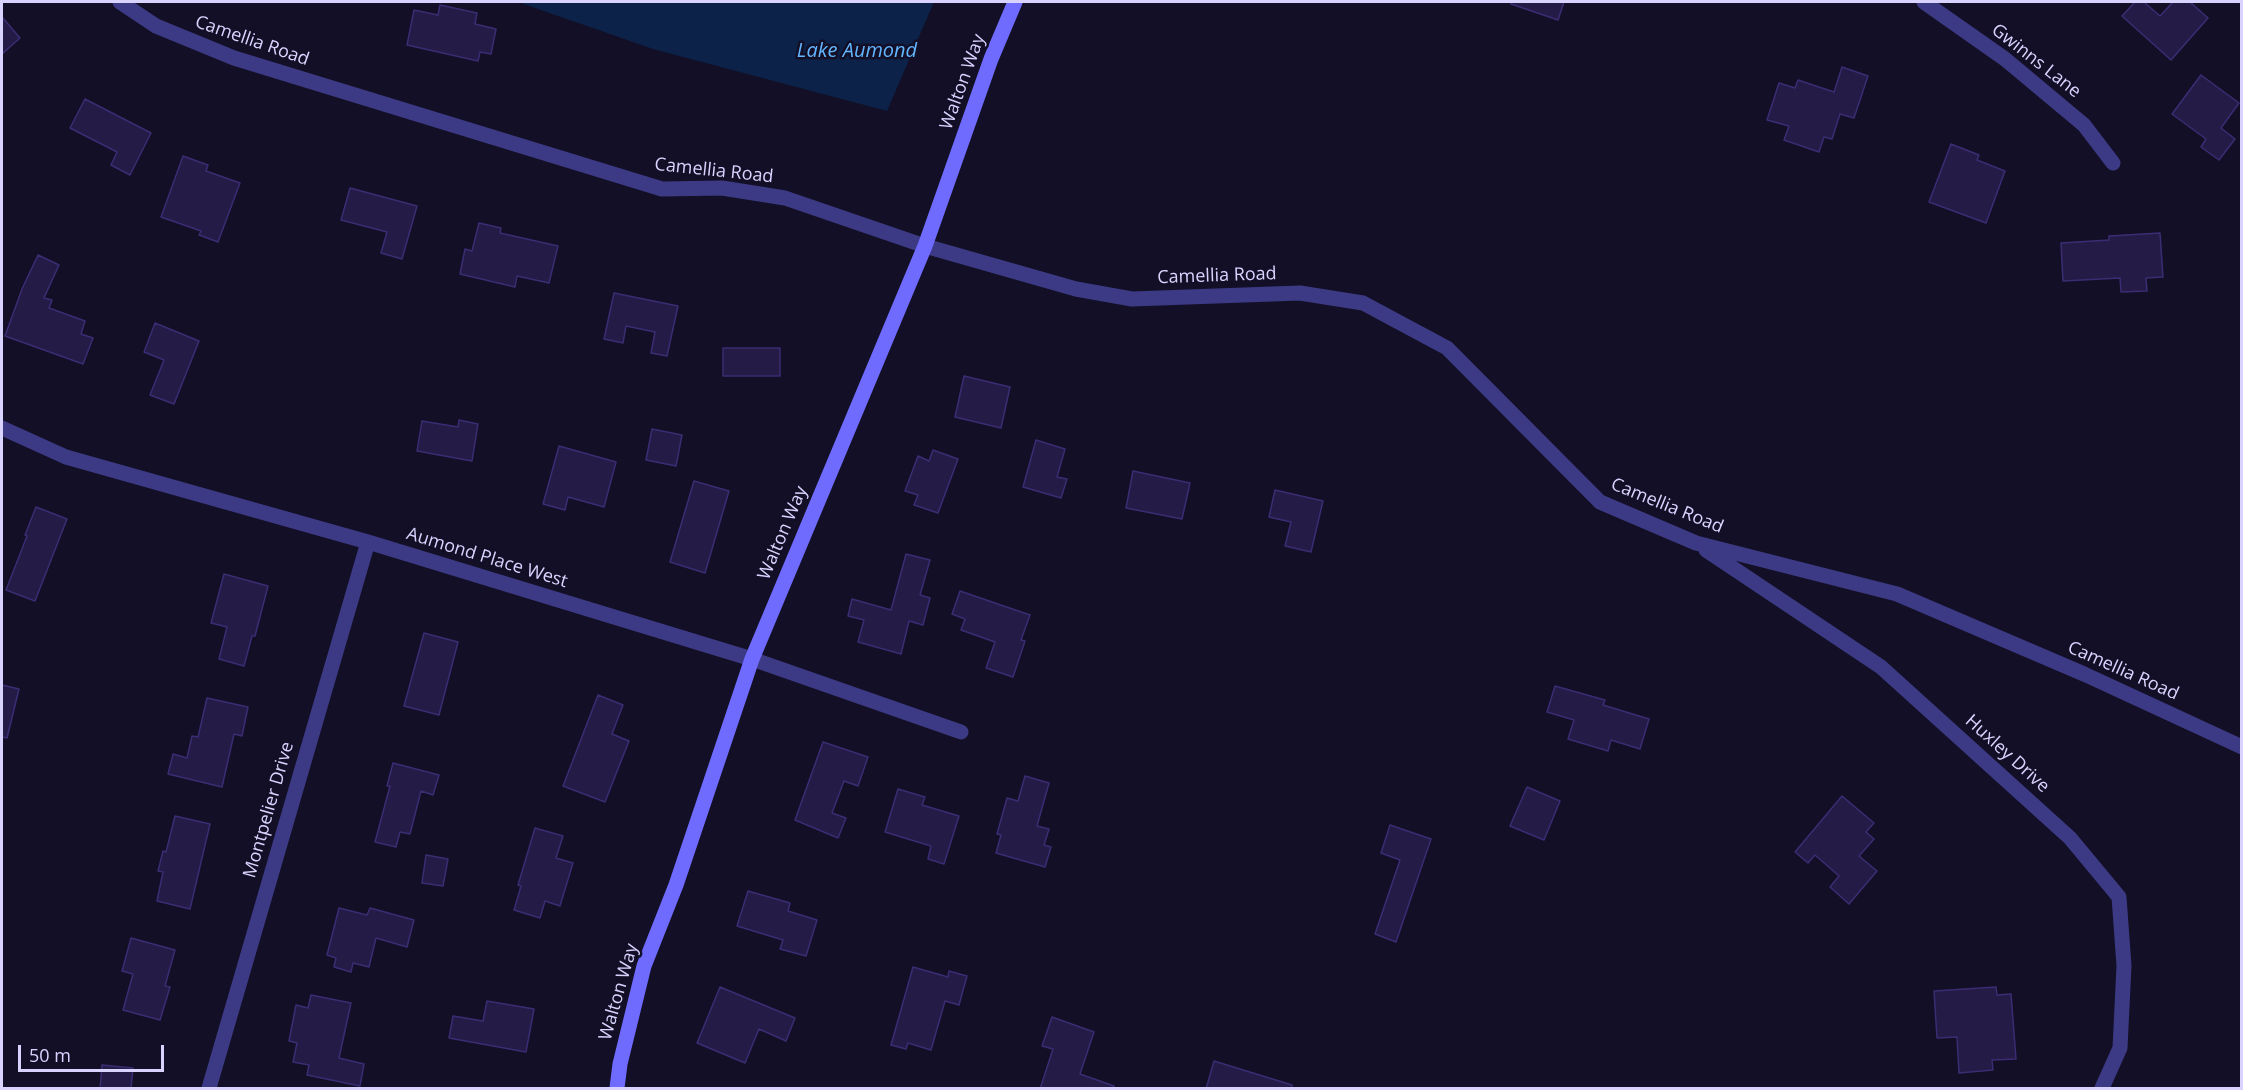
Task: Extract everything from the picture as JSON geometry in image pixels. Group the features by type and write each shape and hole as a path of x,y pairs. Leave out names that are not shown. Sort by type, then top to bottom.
{"main road":[{"name":"Walton Way","path":"617,1089 620,1064 644,966 676,885 752,659 925,246 991,59 1015,2"}],"street":[{"name":"Camellia Road","path":"120,2 156,26 234,58 662,189 722,188 785,198 925,246 1076,289 1132,299 1300,293 1363,303 1447,348 1600,502 1696,543 1897,594 2084,674 2241,747"},
{"name":"Gwinns Lane","path":"1924,2 2005,59 2085,125 2113,163"},
{"name":"Aumond Place West","path":"2,428 66,458 368,542 752,659 961,732"},
{"name":"Montpelier Drive","path":"209,1089 368,542"},
{"name":"Huxley Drive","path":"1696,543 1881,667 2070,837 2119,897 2124,966 2120,1048 2102,1089"}],"water":[{"name":"Lake Aumond","path":"518,2 934,2 887,111 653,49"}],"building":[{"path":"1511,2 1564,2 1558,20 1511,4"},
{"path":"2135,2 2144,2 2160,16 2173,2 2190,2 2208,18 2171,60 2122,16"},
{"path":"440,5 477,13 475,24 496,29 491,54 480,52 478,61 407,45 414,10 438,15"},
{"path":"2,17 20,38 2,54"},
{"path":"1842,67 1868,76 1854,118 1840,114 1832,139 1824,137 1819,152 1784,140 1789,126 1767,120 1779,83 1795,88 1798,80 1834,92"},
{"path":"2201,75 2239,103 2221,128 2235,139 2219,160 2201,147 2206,139 2172,114"},
{"path":"85,99 151,133 130,175 111,165 117,152 70,128"},
{"path":"1951,144 1979,155 1977,160 2005,171 1986,223 1929,202"},
{"path":"183,156 208,165 206,171 240,183 218,242 199,235 201,231 161,217"},
{"path":"350,188 417,206 402,259 381,253 387,232 341,220"},
{"path":"479,223 501,228 500,233 558,246 549,283 517,276 515,287 460,274 465,249 472,251"},
{"path":"2160,233 2163,277 2146,278 2147,291 2121,292 2120,278 2063,281 2061,243 2109,240 2109,236"},
{"path":"38,255 59,265 44,298 52,300 49,308 85,321 81,334 93,338 83,364 5,336 22,289"},
{"path":"614,293 678,306 667,356 651,353 655,332 626,326 623,343 604,339"},
{"path":"155,323 199,341 174,404 150,395 164,360 144,352"},
{"path":"723,348 780,348 780,376 723,376"},
{"path":"964,376 1010,387 1001,428 955,417"},
{"path":"459,420 478,424 472,461 417,451 422,421 458,427"},
{"path":"652,429 682,435 676,466 646,460"},
{"path":"1036,440 1065,449 1057,477 1067,479 1061,498 1023,487"},
{"path":"559,446 616,462 604,507 568,497 565,510 543,504"},
{"path":"933,450 958,459 938,513 914,505 918,495 905,491 918,456 929,461"},
{"path":"1133,471 1190,483 1182,519 1126,508"},
{"path":"694,481 729,491 705,573 670,562"},
{"path":"1275,490 1323,501 1311,552 1285,546 1291,522 1269,517"},
{"path":"36,507 67,519 35,601 6,590"},
{"path":"906,554 930,560 920,595 930,598 923,625 909,621 901,654 858,642 864,620 848,616 852,599 891,610"},
{"path":"224,574 268,586 255,636 252,636 244,666 219,659 227,627 211,623"},
{"path":"960,591 1030,615 1021,640 1025,641 1013,677 986,668 995,642 961,630 965,619 952,614"},
{"path":"424,633 458,642 439,715 404,706"},
{"path":"2,685 19,689 7,738 2,737"},
{"path":"1555,686 1605,700 1603,705 1649,719 1640,749 1611,740 1608,751 1568,739 1574,720 1547,712"},
{"path":"598,695 623,705 612,734 629,741 605,802 563,786"},
{"path":"207,698 248,707 242,736 234,734 222,787 168,774 173,754 187,758 192,736 198,737"},
{"path":"823,742 868,757 858,786 844,781 832,813 846,818 838,838 795,820"},
{"path":"393,763 439,775 433,795 421,791 410,834 400,832 396,847 375,842 390,786 387,786"},
{"path":"1025,776 1049,783 1037,826 1049,829 1044,845 1051,847 1045,867 996,853 1001,835 997,834 1007,798 1018,801"},
{"path":"1527,787 1560,801 1544,840 1510,826"},
{"path":"898,789 925,797 922,805 959,816 944,864 928,859 931,846 885,832"},
{"path":"1842,796 1874,823 1866,832 1874,839 1859,856 1877,871 1849,904 1830,887 1839,876 1815,855 1808,863 1795,852"},
{"path":"175,816 210,824 190,909 157,901 163,872 158,871 163,851 166,852"},
{"path":"1390,825 1431,839 1396,942 1375,934 1400,860 1381,853"},
{"path":"535,828 563,836 556,858 573,863 560,906 545,901 540,918 514,910 521,886 518,885"},
{"path":"426,855 448,859 443,886 422,883"},
{"path":"748,891 790,903 788,911 817,920 806,956 780,949 783,940 737,926"},
{"path":"339,908 367,915 370,908 414,920 407,947 376,938 369,967 353,963 351,972 334,967 336,958 327,955"},
{"path":"131,938 175,950 165,986 170,987 160,1020 123,1010 133,974 122,971"},
{"path":"913,967 948,977 949,971 967,976 959,1005 945,1001 931,1050 908,1043 906,1049 891,1045"},
{"path":"720,987 795,1018 786,1041 759,1029 745,1063 697,1043"},
{"path":"1996,987 1997,995 2011,994 2016,1059 1992,1060 1993,1070 1959,1073 1957,1037 1937,1038 1934,991"},
{"path":"311,995 351,1003 339,1058 364,1064 360,1086 307,1075 309,1065 293,1062 297,1043 289,1041 296,1005 308,1008"},
{"path":"487,1001 534,1009 526,1052 449,1038 453,1016 483,1021"},
{"path":"1052,1017 1094,1032 1080,1074 1114,1086 1113,1089 1040,1089 1053,1049 1042,1046"},
{"path":"1214,1061 1292,1085 1292,1089 1206,1089"},
{"path":"102,1065 133,1068 131,1089 100,1089"}]}
